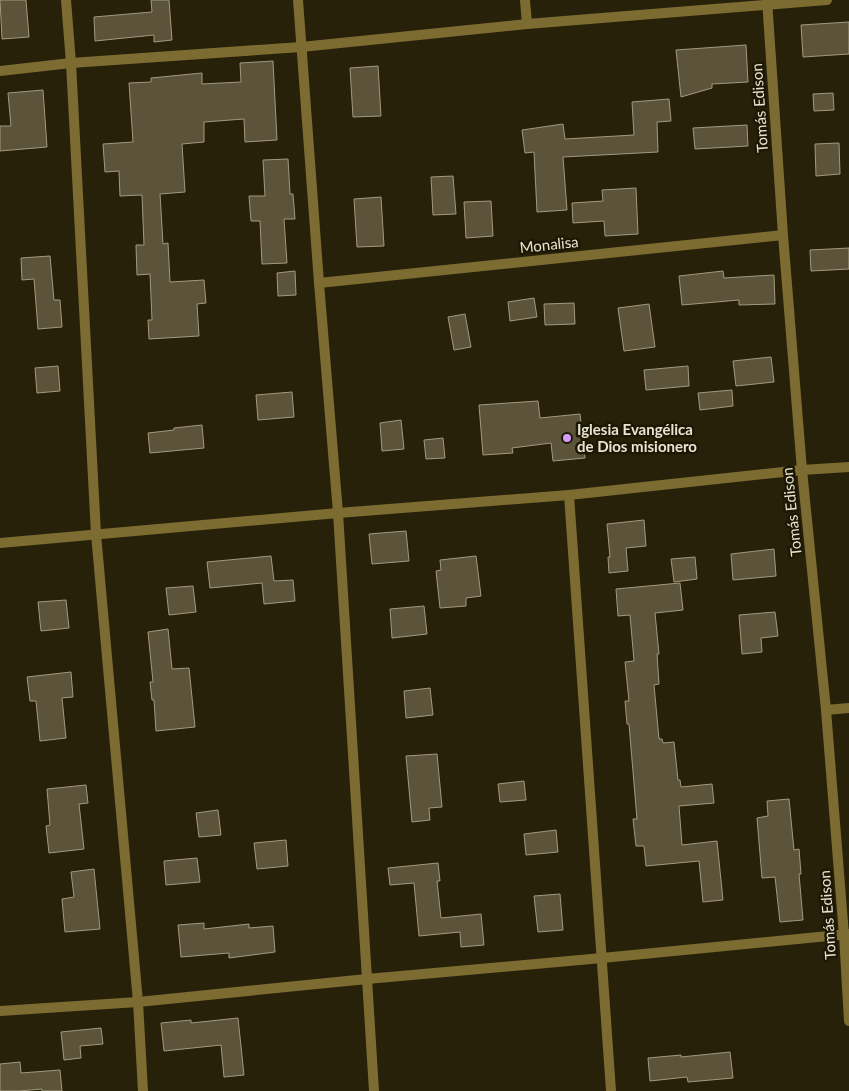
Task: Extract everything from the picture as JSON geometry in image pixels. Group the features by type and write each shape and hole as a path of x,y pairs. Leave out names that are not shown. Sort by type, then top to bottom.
{"street":[{"path":"66,0 96,534 138,1002 143,1091"},
{"path":"298,0 338,513 374,1091"},
{"path":"525,0 527,24"},
{"path":"0,71 71,63 301,46 767,2 827,0"},
{"name":"Tomás Edison","path":"767,2 802,470 847,935 849,1021"},
{"name":"Monalisa","path":"319,283 783,235"},
{"path":"0,543 569,495 802,470 849,467"},
{"path":"569,495 611,1091"},
{"path":"826,710 849,708"},
{"path":"0,1011 138,1002 847,935"}],"building":[{"path":"0,0 26,0 29,37 2,39"},
{"path":"151,0 169,0 172,40 154,42 154,35 95,41 94,17 152,12"},
{"path":"849,22 849,54 803,57 801,25"},
{"path":"746,45 748,82 712,84 712,88 681,97 676,50"},
{"path":"273,61 277,140 245,142 244,119 204,122 204,142 182,144 185,192 160,194 163,244 168,243 170,282 204,280 206,303 197,304 199,336 149,339 148,320 152,320 150,274 137,275 136,245 144,245 142,195 120,196 119,171 105,172 103,144 133,142 129,83 151,82 151,78 202,73 202,84 241,82 240,63"},
{"path":"378,66 381,116 353,117 350,68"},
{"path":"43,90 47,147 0,151 0,126 11,126 8,93"},
{"path":"833,93 834,110 814,111 813,94"},
{"path":"669,99 671,121 657,122 658,152 563,157 567,210 537,212 534,152 525,153 522,130 563,124 565,139 634,135 632,102"},
{"path":"747,125 748,146 695,149 693,128"},
{"path":"839,143 840,174 816,176 815,144"},
{"path":"288,159 290,194 293,194 295,219 284,219 287,263 262,264 260,221 251,221 249,196 265,196 263,160"},
{"path":"453,176 456,214 433,215 431,177"},
{"path":"636,188 638,234 605,236 604,221 573,223 572,203 603,201 602,190"},
{"path":"381,197 384,246 357,247 354,199"},
{"path":"491,201 493,236 466,238 464,202"},
{"path":"849,248 849,269 811,271 810,250"},
{"path":"50,256 54,300 60,300 62,327 38,329 34,279 22,280 21,258"},
{"path":"295,271 296,295 278,296 277,273"},
{"path":"723,271 724,278 774,275 775,304 739,305 739,300 682,305 679,276"},
{"path":"534,298 537,317 510,321 508,302"},
{"path":"574,303 575,324 545,325 544,304"},
{"path":"649,304 655,347 624,351 618,308"},
{"path":"465,314 471,347 454,350 448,317"},
{"path":"771,357 774,382 736,386 733,361"},
{"path":"58,366 60,391 37,393 35,368"},
{"path":"688,366 689,386 646,390 644,370"},
{"path":"732,390 733,406 700,410 698,393"},
{"path":"292,392 294,417 258,420 256,395"},
{"path":"538,401 540,418 580,414 585,458 553,461 551,443 512,448 513,453 483,455 479,405"},
{"path":"401,420 404,449 382,451 380,423"},
{"path":"202,425 204,448 150,453 148,433"},
{"path":"443,438 445,458 426,459 424,440"},
{"path":"644,520 646,546 626,548 628,571 609,573 608,557 610,557 607,524"},
{"path":"406,531 409,561 372,564 369,534"},
{"path":"774,549 776,576 733,580 731,554"},
{"path":"271,556 274,581 293,580 295,601 264,604 262,583 210,588 207,562"},
{"path":"476,556 481,596 466,598 466,606 440,608 436,571 441,570 440,560"},
{"path":"695,557 697,579 674,582 671,559"},
{"path":"680,583 683,610 655,613 659,654 657,654 659,684 654,685 659,739 662,739 663,743 674,742 678,780 680,780 681,787 712,784 714,803 679,806 682,845 717,841 723,900 703,902 699,861 646,866 644,846 636,846 633,819 637,819 629,724 627,724 625,701 629,701 625,662 634,661 630,615 618,616 616,589"},
{"path":"193,586 196,612 169,615 166,588"},
{"path":"66,600 69,628 41,631 38,602"},
{"path":"424,606 427,634 392,638 390,609"},
{"path":"775,612 778,636 761,638 762,652 742,654 739,615"},
{"path":"168,629 172,669 189,668 195,727 156,731 154,700 152,700 150,682 153,682 148,632"},
{"path":"71,672 73,697 62,698 66,738 40,741 36,701 30,701 27,677"},
{"path":"430,688 433,715 406,718 404,691"},
{"path":"437,754 442,807 429,808 430,820 412,822 406,756"},
{"path":"524,781 526,800 500,802 498,784"},
{"path":"86,785 88,803 79,804 84,849 49,853 46,826 50,825 47,789"},
{"path":"789,799 794,850 799,849 803,920 780,922 775,877 762,878 757,818 768,816 767,801"},
{"path":"218,810 221,835 199,837 196,813"},
{"path":"556,830 558,852 526,855 524,834"},
{"path":"286,840 288,866 257,869 254,843"},
{"path":"197,858 200,882 166,885 164,861"},
{"path":"438,863 440,881 437,881 441,918 481,914 484,945 461,947 460,932 419,936 414,883 390,885 388,868"},
{"path":"94,869 100,929 65,932 62,899 74,897 71,872"},
{"path":"560,894 563,930 538,932 534,896"},
{"path":"204,923 204,929 249,924 249,928 273,926 275,952 229,958 229,953 181,957 178,925"},
{"path":"238,1018 244,1075 224,1077 221,1045 164,1051 161,1023 191,1020 191,1023"},
{"path":"101,1028 103,1044 80,1046 81,1058 64,1060 61,1032"},
{"path":"730,1052 733,1078 688,1082 687,1077 650,1081 648,1058"},
{"path":"20,1062 21,1073 60,1070 62,1091 42,1091 42,1089 0,1091 0,1064"}],"place":[{"name":"Iglesia Evangélica de Dios misionero","path":"567,438"}]}
